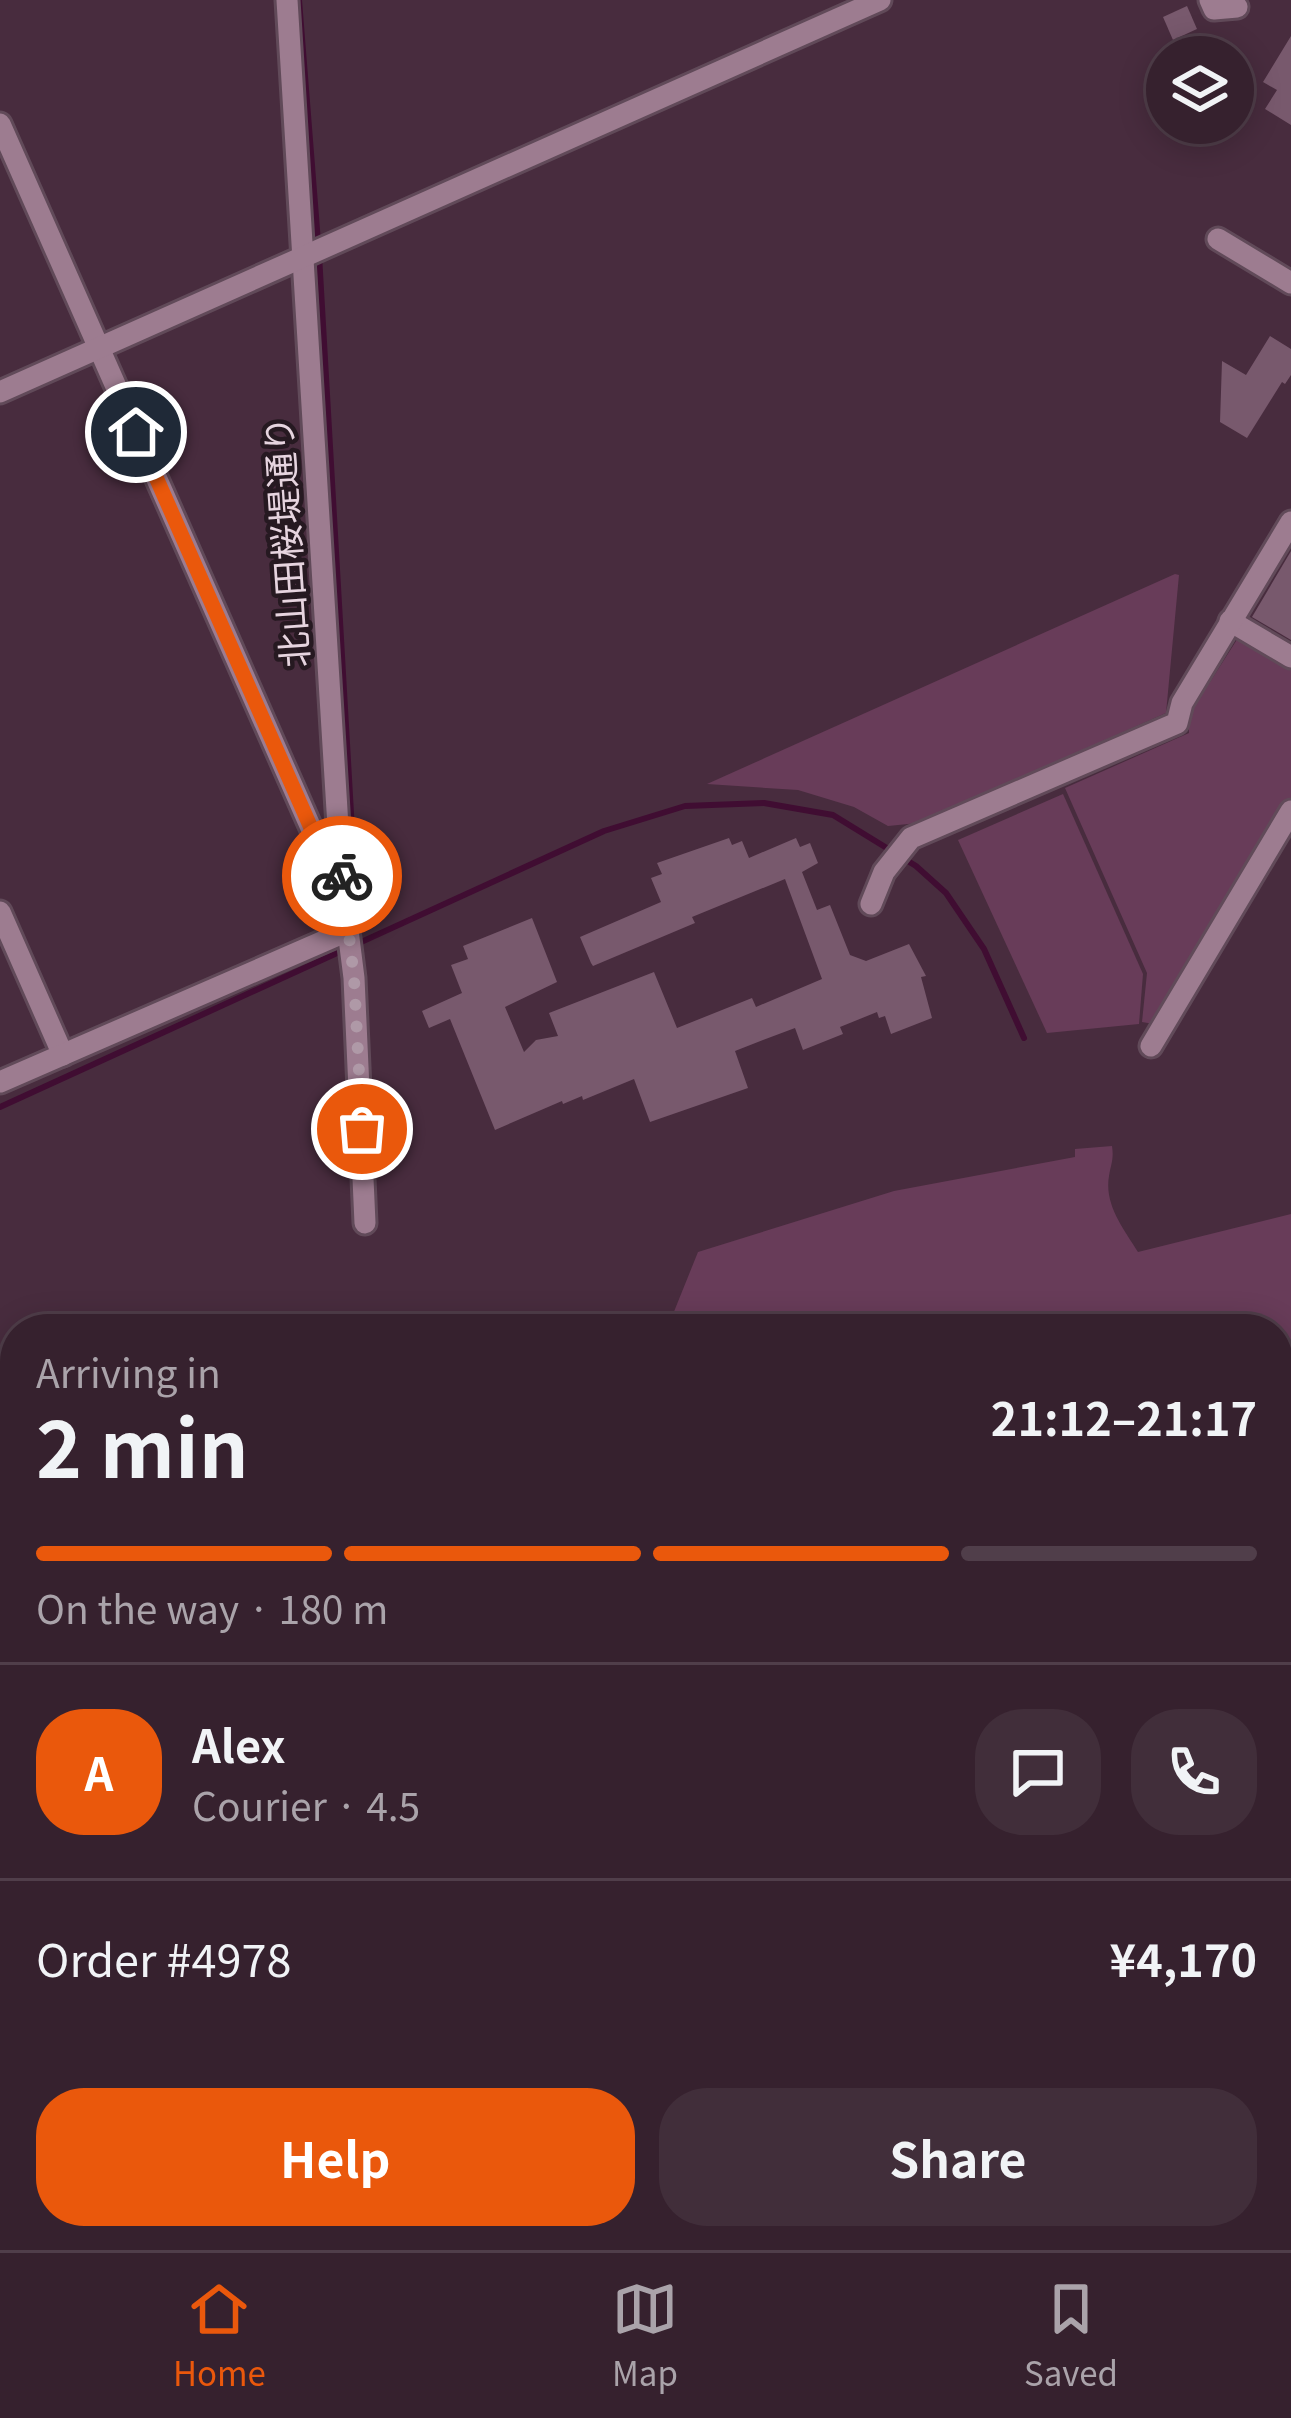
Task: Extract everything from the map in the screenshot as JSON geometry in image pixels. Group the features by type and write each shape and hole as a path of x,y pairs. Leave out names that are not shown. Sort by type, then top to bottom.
{"street":[{"name":"北山田桜堤通り","path":"287,0 341,875 354,978 365,1223"},
{"path":"0,392 880,0"},
{"path":"1210,0 1214,9 1237,7"},
{"path":"0,124 319,846 341,875"},
{"path":"1218,239 1291,284"},
{"path":"871,904 902,847 1178,723 1182,703 1291,522"},
{"path":"1229,621 1291,657"},
{"path":"1150,1046 1291,811"},
{"path":"0,912 63,1054"},
{"path":"0,1082 347,931"}],"shaded area":[{"path":"1179,575 1166,713 918,823 888,826 854,807 798,790 707,784"},
{"path":"1238,638 1291,665 1291,798 1154,1024 1142,1022 1147,973 1065,788 1189,733 1189,715"},
{"path":"1063,794 1143,974 1139,1024 1047,1033 958,840"},
{"path":"1112,1146 1109,1197 1138,1252 1291,1214 1291,1314 673,1314 698,1252 894,1191 1075,1157 1075,1149"}],"building":[{"path":"1187,6 1197,29 1171,36 1163,17"},
{"path":"1291,36 1291,125 1265,109 1277,90 1263,82"},
{"path":"1270,336 1291,349 1291,375 1247,438 1220,422 1222,361 1246,375"},
{"path":"1291,551 1291,640 1252,617"},
{"path":"729,838 732,845 742,841 749,858 796,838 800,847 810,843 818,863 802,872 817,910 830,905 850,955 866,961 909,944 926,976 921,977 932,1018 891,1034 885,1016 879,1018 877,1012 840,1027 843,1034 803,1050 795,1028 735,1051 748,1088 650,1122 634,1079 583,1100 582,1096 562,1101 495,1130 450,1019 429,1028 422,1011 462,993 451,965 468,959 463,946 532,918 557,982 505,1007 524,1052 536,1040 558,1036 549,1013 654,972 677,1028 752,998 756,1007 822,979 785,879 692,917 695,923 591,963 580,937 661,902 651,878 662,874 657,863"}],"waterway":[{"path":"299,0 318,242"},
{"path":"319,255 357,918"},
{"path":"0,1107 604,831 685,806 764,803 833,815 916,866 946,893 984,949 1024,1038"}],"way so far":[{"path":"342,876 354,978 362,1129"}],"route":[{"path":"136,432 319,846 329,865 342,876"}]}
